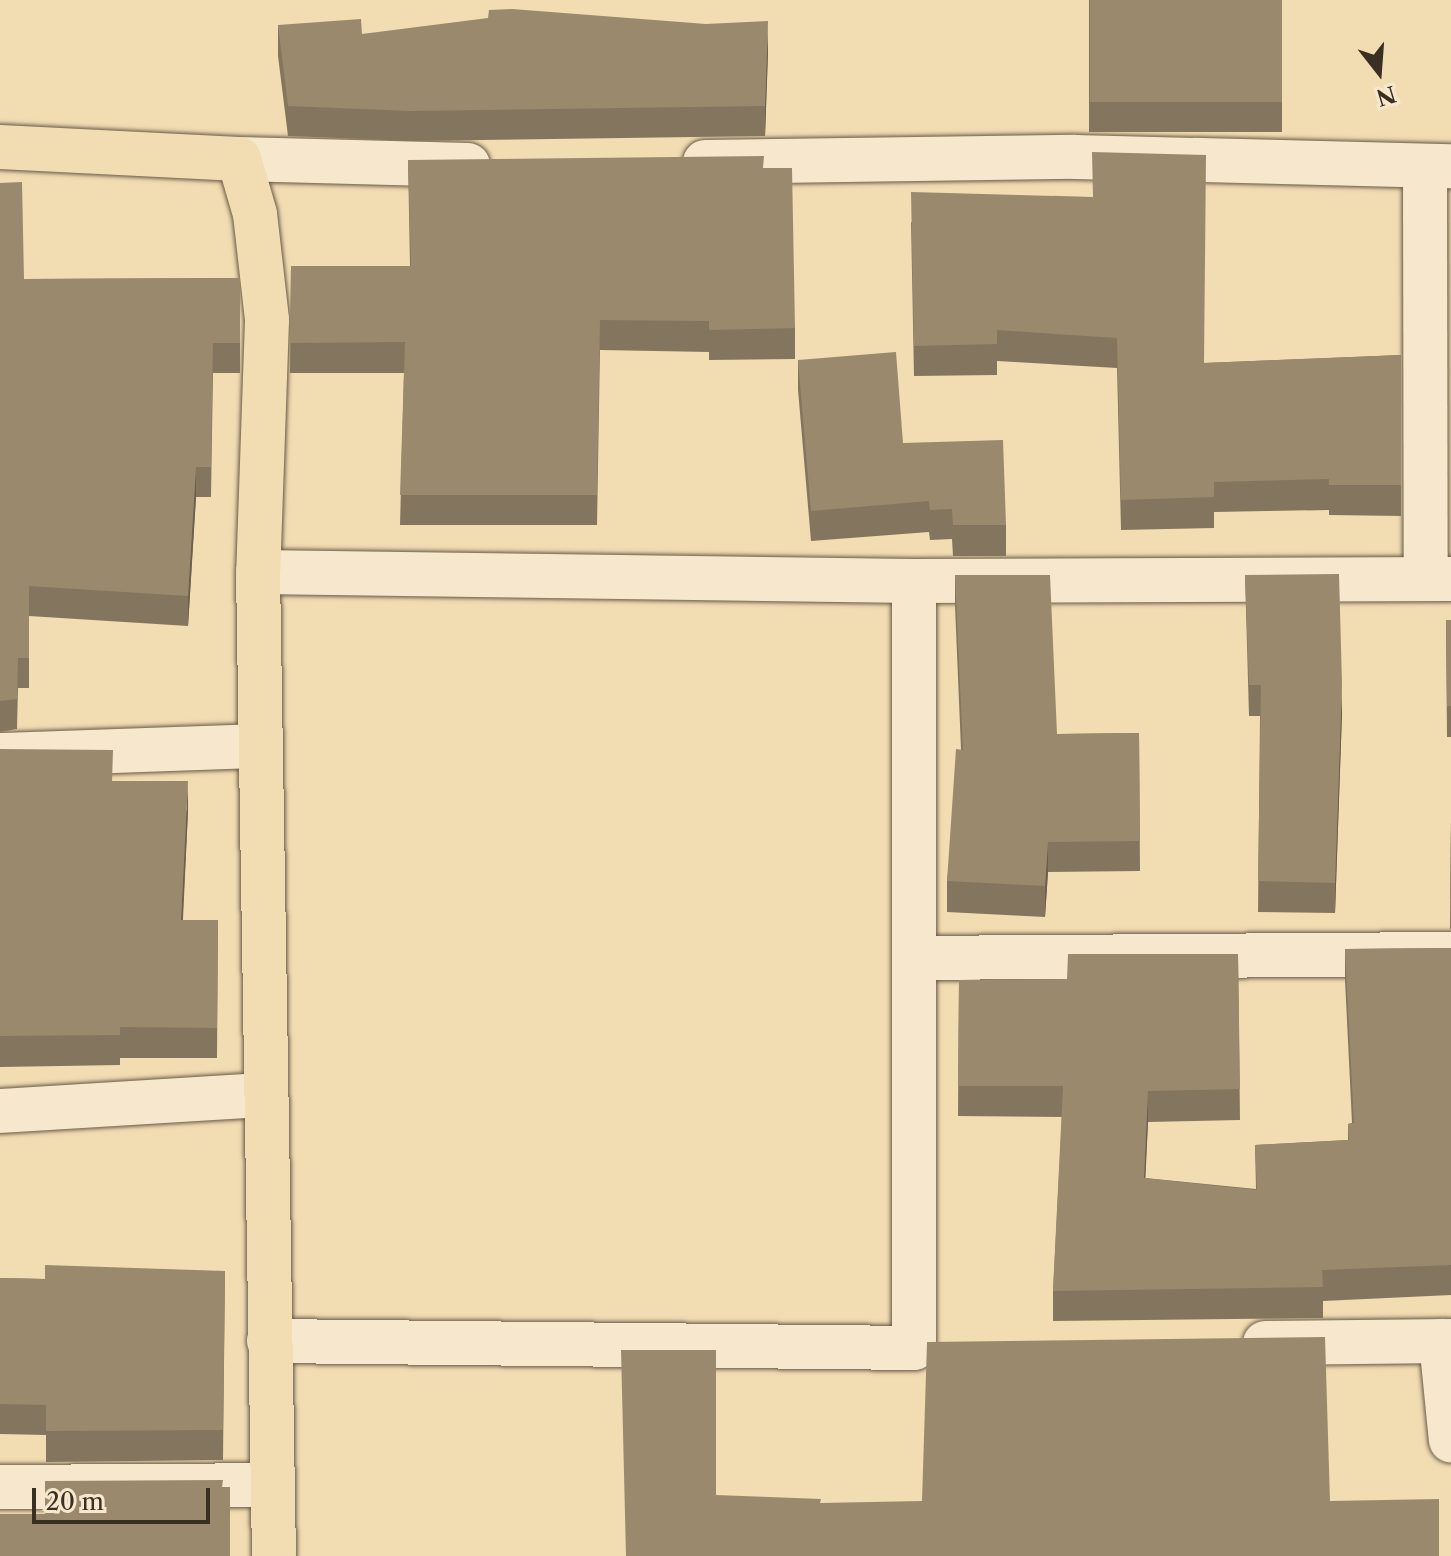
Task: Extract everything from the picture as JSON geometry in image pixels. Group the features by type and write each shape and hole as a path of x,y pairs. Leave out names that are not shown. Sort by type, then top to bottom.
{"main road":[{"path":"0,147 239,159 255,214 267,320 258,572 269,1485 274,1556"}],"street":[{"path":"258,572 914,581 1438,579 1438,166 1075,157 658,162"},
{"path":"239,159 503,165"},
{"path":"914,581 914,1348"},
{"path":"0,755 261,746"},
{"path":"914,958 1451,954"},
{"path":"0,1111 265,1095"},
{"path":"269,1341 962,1347"},
{"path":"1217,1344 1446,1341 1451,1441"},
{"path":"0,1487 269,1485"}],"building":[{"path":"1090,0 1282,0 1282,102 1090,102"},
{"path":"512,9 706,24 768,21 765,106 410,111 288,106 278,25 361,19 362,34 488,18 489,10"},
{"path":"1092,152 1206,155 1204,363 1401,355 1401,485 1329,485 1329,479 1214,482 1214,497 1121,500 1117,338 997,330 997,344 914,346 911,192 1093,197"},
{"path":"764,156 763,168 792,168 795,328 709,330 709,321 600,320 597,495 400,495 405,342 290,343 291,266 411,266 408,160"},
{"path":"22,182 24,279 240,278 240,343 213,343 211,467 196,467 188,596 29,586 29,658 18,658 17,699 0,701 0,183"},
{"path":"896,352 903,443 1003,440 1006,525 953,525 952,509 930,510 929,501 811,511 798,360"},
{"path":"1339,574 1342,683 1335,883 1258,881 1261,685 1249,685 1245,575"},
{"path":"955,575 1050,575 1057,734 1139,733 1140,841 1048,842 1045,886 947,881 956,749 963,750"},
{"path":"1446,620 1451,620 1451,706 1447,706"},
{"path":"0,749 113,750 112,781 188,781 181,920 218,920 217,1028 120,1027 120,1035 0,1036"},
{"path":"1451,948 1451,1265 1322,1270 1323,1287 1053,1291 1063,1086 958,1086 959,980 1067,979 1068,954 1238,954 1240,1089 1148,1091 1144,1178 1257,1190 1255,1145 1349,1140 1348,1124 1354,1123 1345,949"},
{"path":"45,1265 225,1271 223,1430 46,1431 46,1405 0,1404 0,1278 45,1279"},
{"path":"1325,1337 1330,1501 1439,1499 1439,1556 626,1556 621,1350 716,1350 716,1495 821,1499 820,1503 922,1501 927,1342"},
{"path":"223,1480 222,1487 230,1487 230,1556 0,1556 0,1514 45,1514 45,1481"}]}
